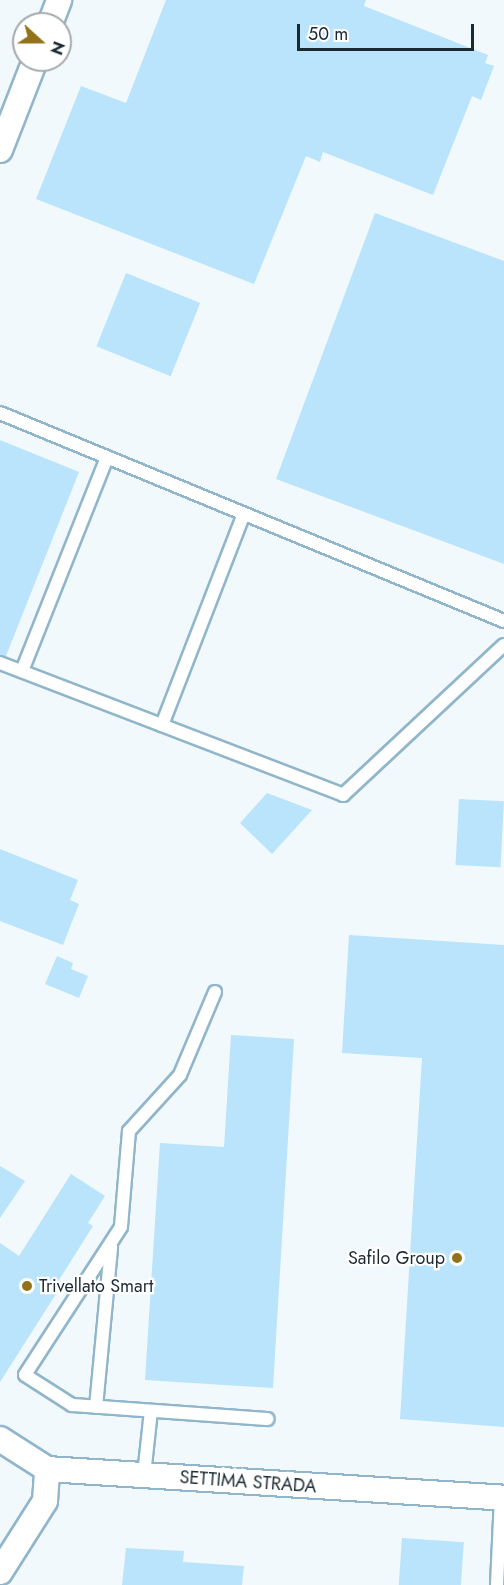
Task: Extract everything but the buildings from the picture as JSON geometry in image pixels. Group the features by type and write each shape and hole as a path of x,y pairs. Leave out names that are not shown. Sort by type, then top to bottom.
{"street":[{"path":"0,150 31,72"},
{"name":"SETTIMA STRADA","path":"0,1439 47,1469 502,1498"},
{"path":"0,1572 45,1501 47,1469"}],"lane":[{"path":"0,413 504,621"},
{"path":"22,671 107,457"},
{"path":"162,725 244,514"},
{"path":"0,663 344,795 504,645"},
{"path":"215,993 180,1075 129,1131 121,1227 25,1375 72,1405 267,1419"},
{"path":"96,1407 111,1242"},
{"path":"144,1475 151,1411"},
{"path":"497,1585 502,1498"}],"place":[{"name":"Safilo Group","path":"457,1258"},
{"name":"Trivellato Smart","path":"27,1286"}]}
